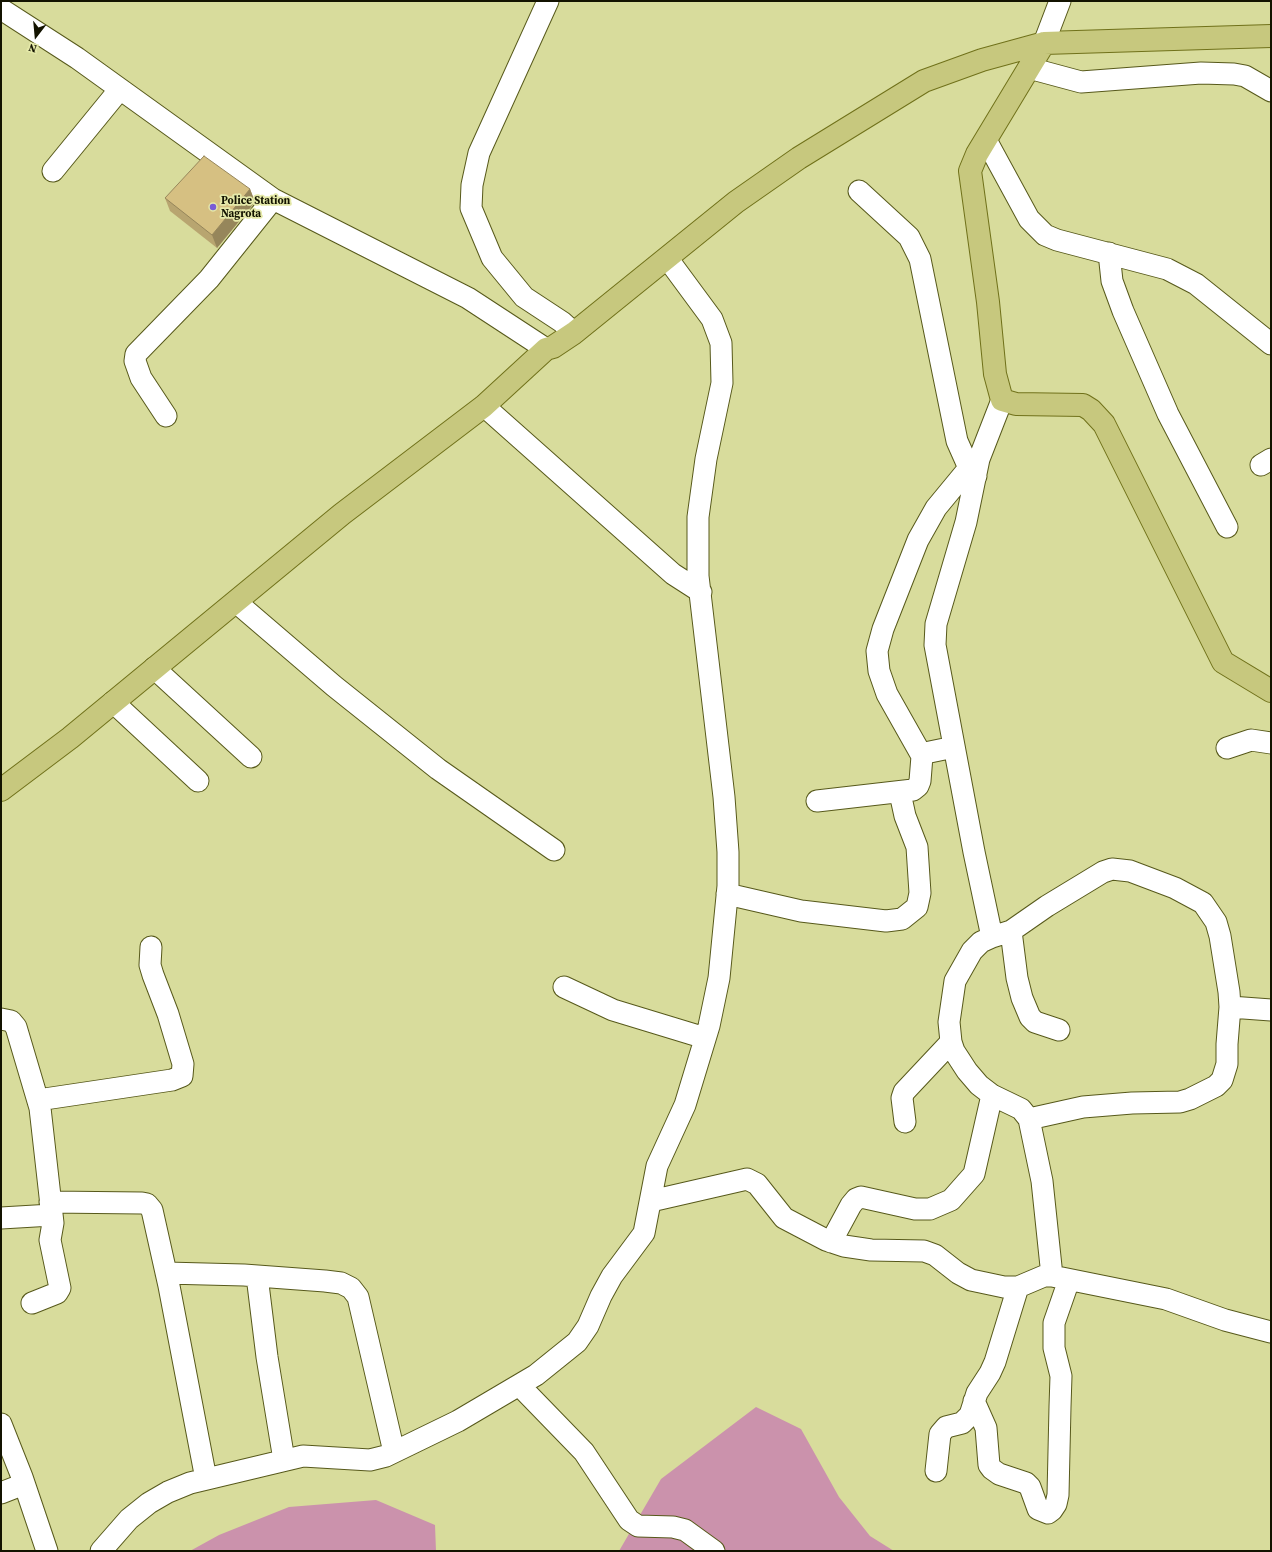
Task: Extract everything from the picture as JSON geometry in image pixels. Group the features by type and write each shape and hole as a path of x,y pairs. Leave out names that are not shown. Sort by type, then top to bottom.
{"main road":[{"path":"1,790 113,702 342,514 484,406 546,349 553,347 574,333 736,202 799,158 924,81 982,60 1044,43 1271,36"},
{"path":"1044,43 986,140 970,172 988,302 995,374 1002,400 1016,404 1083,405 1091,410 1104,424 1223,662 1271,691"}],"street":[{"path":"548,1 479,153 472,185 470,208 492,258 524,297 562,322 574,333"},
{"path":"1044,43 1060,1"},
{"path":"1,9 120,89 273,199 468,298 546,349"},
{"path":"1029,68 1081,82 1201,73 1234,74 1245,76 1271,90"},
{"path":"53,171 120,89"},
{"path":"986,140 1029,219 1046,235 1058,240 1167,269 1196,284 1271,344"},
{"path":"859,190 909,237 920,259 957,441 972,472 966,522 936,624 935,646 992,937"},
{"path":"166,416 141,378 135,361 136,354 142,345 209,279 273,199"},
{"path":"1109,253 1112,281 1123,312 1168,414 1227,527"},
{"path":"101,1551 129,1519 149,1503 168,1492 206,1479 303,1456 324,1456 370,1460 394,1452 458,1422 536,1375 577,1342 583,1334 612,1276 644,1233 657,1166 685,1105 705,1038 720,978 727,894 728,852 724,797 698,576 698,517 706,459 722,383 721,343 712,319 667,258"},
{"path":"817,801 900,792 913,790 918,786 920,781 922,756 887,694 879,671 877,651 883,629 918,540 936,508 972,472 979,459 1002,400"},
{"path":"484,406 673,574 700,592"},
{"path":"236,602 334,686 438,769 554,850"},
{"path":"154,668 252,757"},
{"path":"113,702 198,781"},
{"path":"1227,748 1252,740 1271,743"},
{"path":"922,756 925,753 954,748"},
{"path":"727,894 778,908 886,921 902,919 917,907 920,893 917,847 905,816 900,792"},
{"path":"974,1401 986,1428 992,1469 999,1474 1026,1483 1030,1487 1038,1509 1048,1512 1052,1510 1056,1504 1058,1495 1061,1376 1054,1348 1054,1323 1060,1278 1029,1119 1021,1109 992,1095 979,1085 967,1071 951,1042 949,1022 955,981 972,951 981,942 1011,931 1035,914 1103,872 1112,869 1130,871 1175,888 1203,903 1211,912 1220,936 1230,1007 1227,1064 1222,1080 1216,1086 1190,1099 1180,1102 1132,1103 1083,1108 1029,1119"},
{"path":"1011,931 1017,978 1022,998 1030,1017 1035,1022 1059,1030"},
{"path":"38,1100 172,1080 182,1076 183,1064 168,1014 150,965 151,947"},
{"path":"564,987 613,1010 705,1038"},
{"path":"1230,1007 1271,1010"},
{"path":"1,1019 11,1021 16,1027 38,1100 53,1230 50,1240 60,1288 57,1293 32,1303"},
{"path":"906,1122 902,1098 904,1092 951,1042"},
{"path":"831,1242 851,1204 856,1199 861,1197 915,1209 930,1209 951,1200 974,1174 992,1095"},
{"path":"651,1201 747,1178 757,1184 784,1218 831,1242 844,1246 871,1250 924,1251 935,1254 958,1273 971,1280 1004,1287 1018,1287 1044,1276 1166,1299 1225,1320 1271,1332"},
{"path":"1,1218 51,1208 147,1204 152,1210 166,1273 206,1479"},
{"path":"166,1273 257,1276 325,1281 341,1283 351,1288 358,1297 394,1452"},
{"path":"257,1276 267,1357 284,1460"},
{"path":"936,1471 939,1438 942,1430 966,1420 974,1401 995,1362 1018,1287"},
{"path":"519,1385 584,1452 629,1520 638,1526 673,1527 685,1530 714,1551"},
{"path":"1,1424 24,1484 46,1551"},
{"path":"1,1493 24,1484"}],"shaded area":[{"path":"756,1407 801,1429 839,1497 870,1536 894,1551 619,1551 661,1479"},
{"path":"376,1500 435,1525 436,1551 190,1551 219,1535 289,1507"}],"building":[{"name":"Police Station Nagrota","path":"204,156 250,189 212,235 165,198"}],"place":[{"name":"Police Station Nagrota","path":"213,207"}]}
